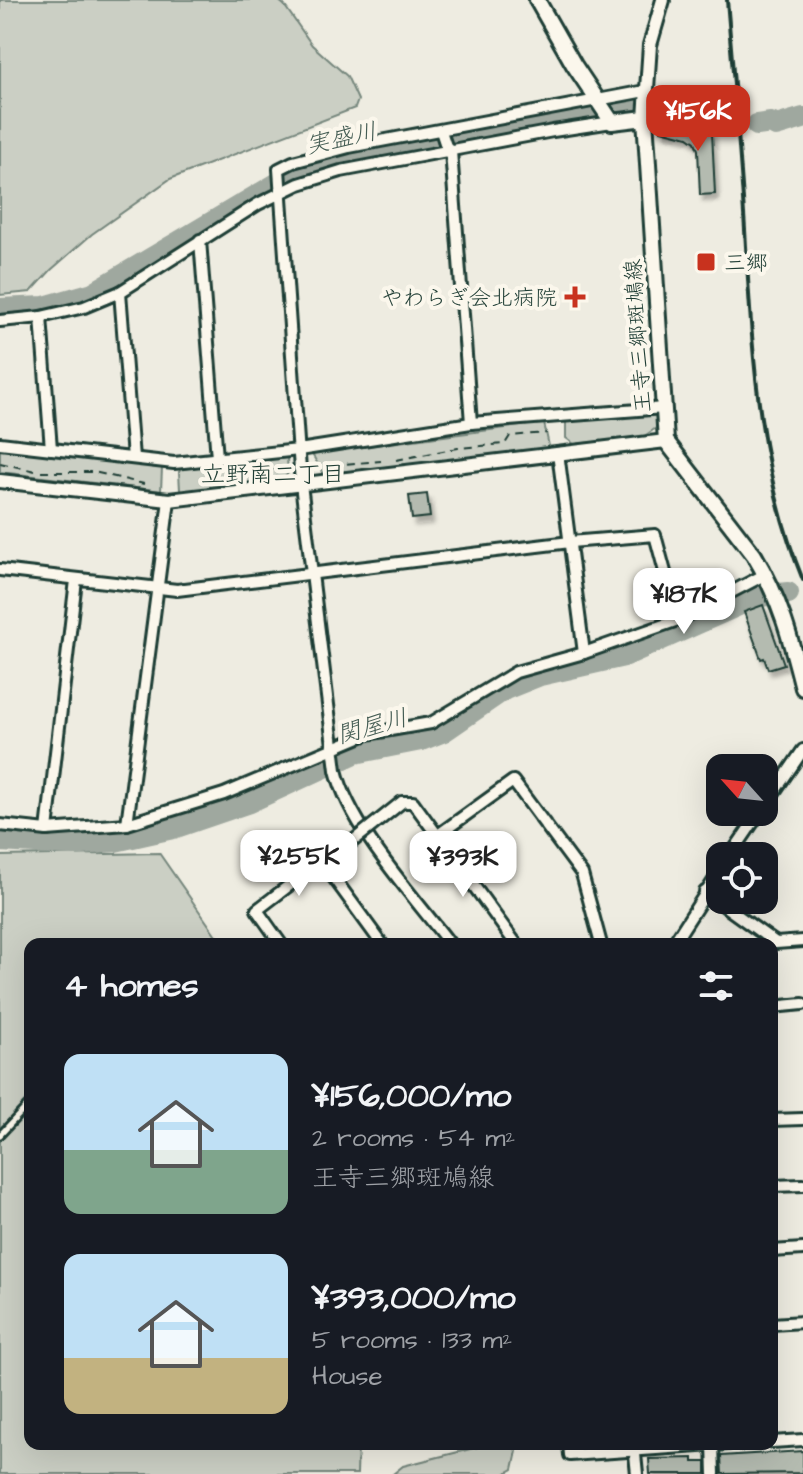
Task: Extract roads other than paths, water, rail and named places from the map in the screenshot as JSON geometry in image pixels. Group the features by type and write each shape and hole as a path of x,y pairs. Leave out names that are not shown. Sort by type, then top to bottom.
{"main road":[{"path":"537,0 574,65 605,111 645,116"},
{"name":"王寺三郷斑鳩線","path":"645,116 666,441 754,555 786,619 803,688"}],"street":[{"path":"645,116 650,45 663,0"},
{"path":"0,321 41,317 84,307 120,292 281,189 341,171 553,131 645,94"},
{"path":"445,938 357,821 341,791 336,770 301,484 279,169 293,162 349,147 441,131 605,111"},
{"path":"441,131 449,149 471,423"},
{"path":"200,240 217,458"},
{"path":"120,292 133,458"},
{"path":"41,317 51,449"},
{"path":"0,443 174,463 299,450 471,423 664,408"},
{"path":"0,481 169,500 666,441"},
{"path":"558,453 584,653"},
{"path":"127,824 169,500"},
{"path":"0,570 177,590 570,542 655,535 678,620"},
{"path":"47,830 76,580"},
{"path":"0,825 47,830 127,824 224,794 333,752 367,734 431,723 516,672 584,653 771,587"},
{"path":"778,787 803,750"},
{"path":"438,835 513,781 582,874 599,938"},
{"path":"277,938 257,910 402,802 413,802 512,938"},
{"path":"328,860 378,938"},
{"path":"677,938 705,892 769,938"},
{"path":"778,943 803,941"},
{"path":"778,1006 803,1004"},
{"path":"778,1120 803,1119"},
{"path":"778,1186 803,1185"},
{"path":"778,1251 803,1249"},
{"path":"778,1324 803,1322"},
{"path":"778,1442 803,1440"},
{"path":"570,1450 570,1455 610,1450"},
{"path":"634,1450 637,1474"},
{"path":"713,1450 714,1474"}],"lane":[{"path":"0,1135 24,1109"}],"waterway":[{"name":"実盛川","path":"0,309 44,307 93,293 290,176 379,153 630,105 666,105 720,122"},
{"name":"実盛川","path":"757,125 771,123 776,126 803,118"},
{"name":"関屋川","path":"0,841 71,845 115,841 173,828 249,802 355,753 421,740 444,731 505,689 540,675 624,656 759,596 788,593"}],"railway":[{"path":"727,0 758,400 775,491 803,580"}],"place":[{"name":"三郷","path":"706,262"},
{"name":"やわらぎ会北病院","path":"575,297"}],"district":[{"name":"立野南二丁目","path":"273,474"}]}
